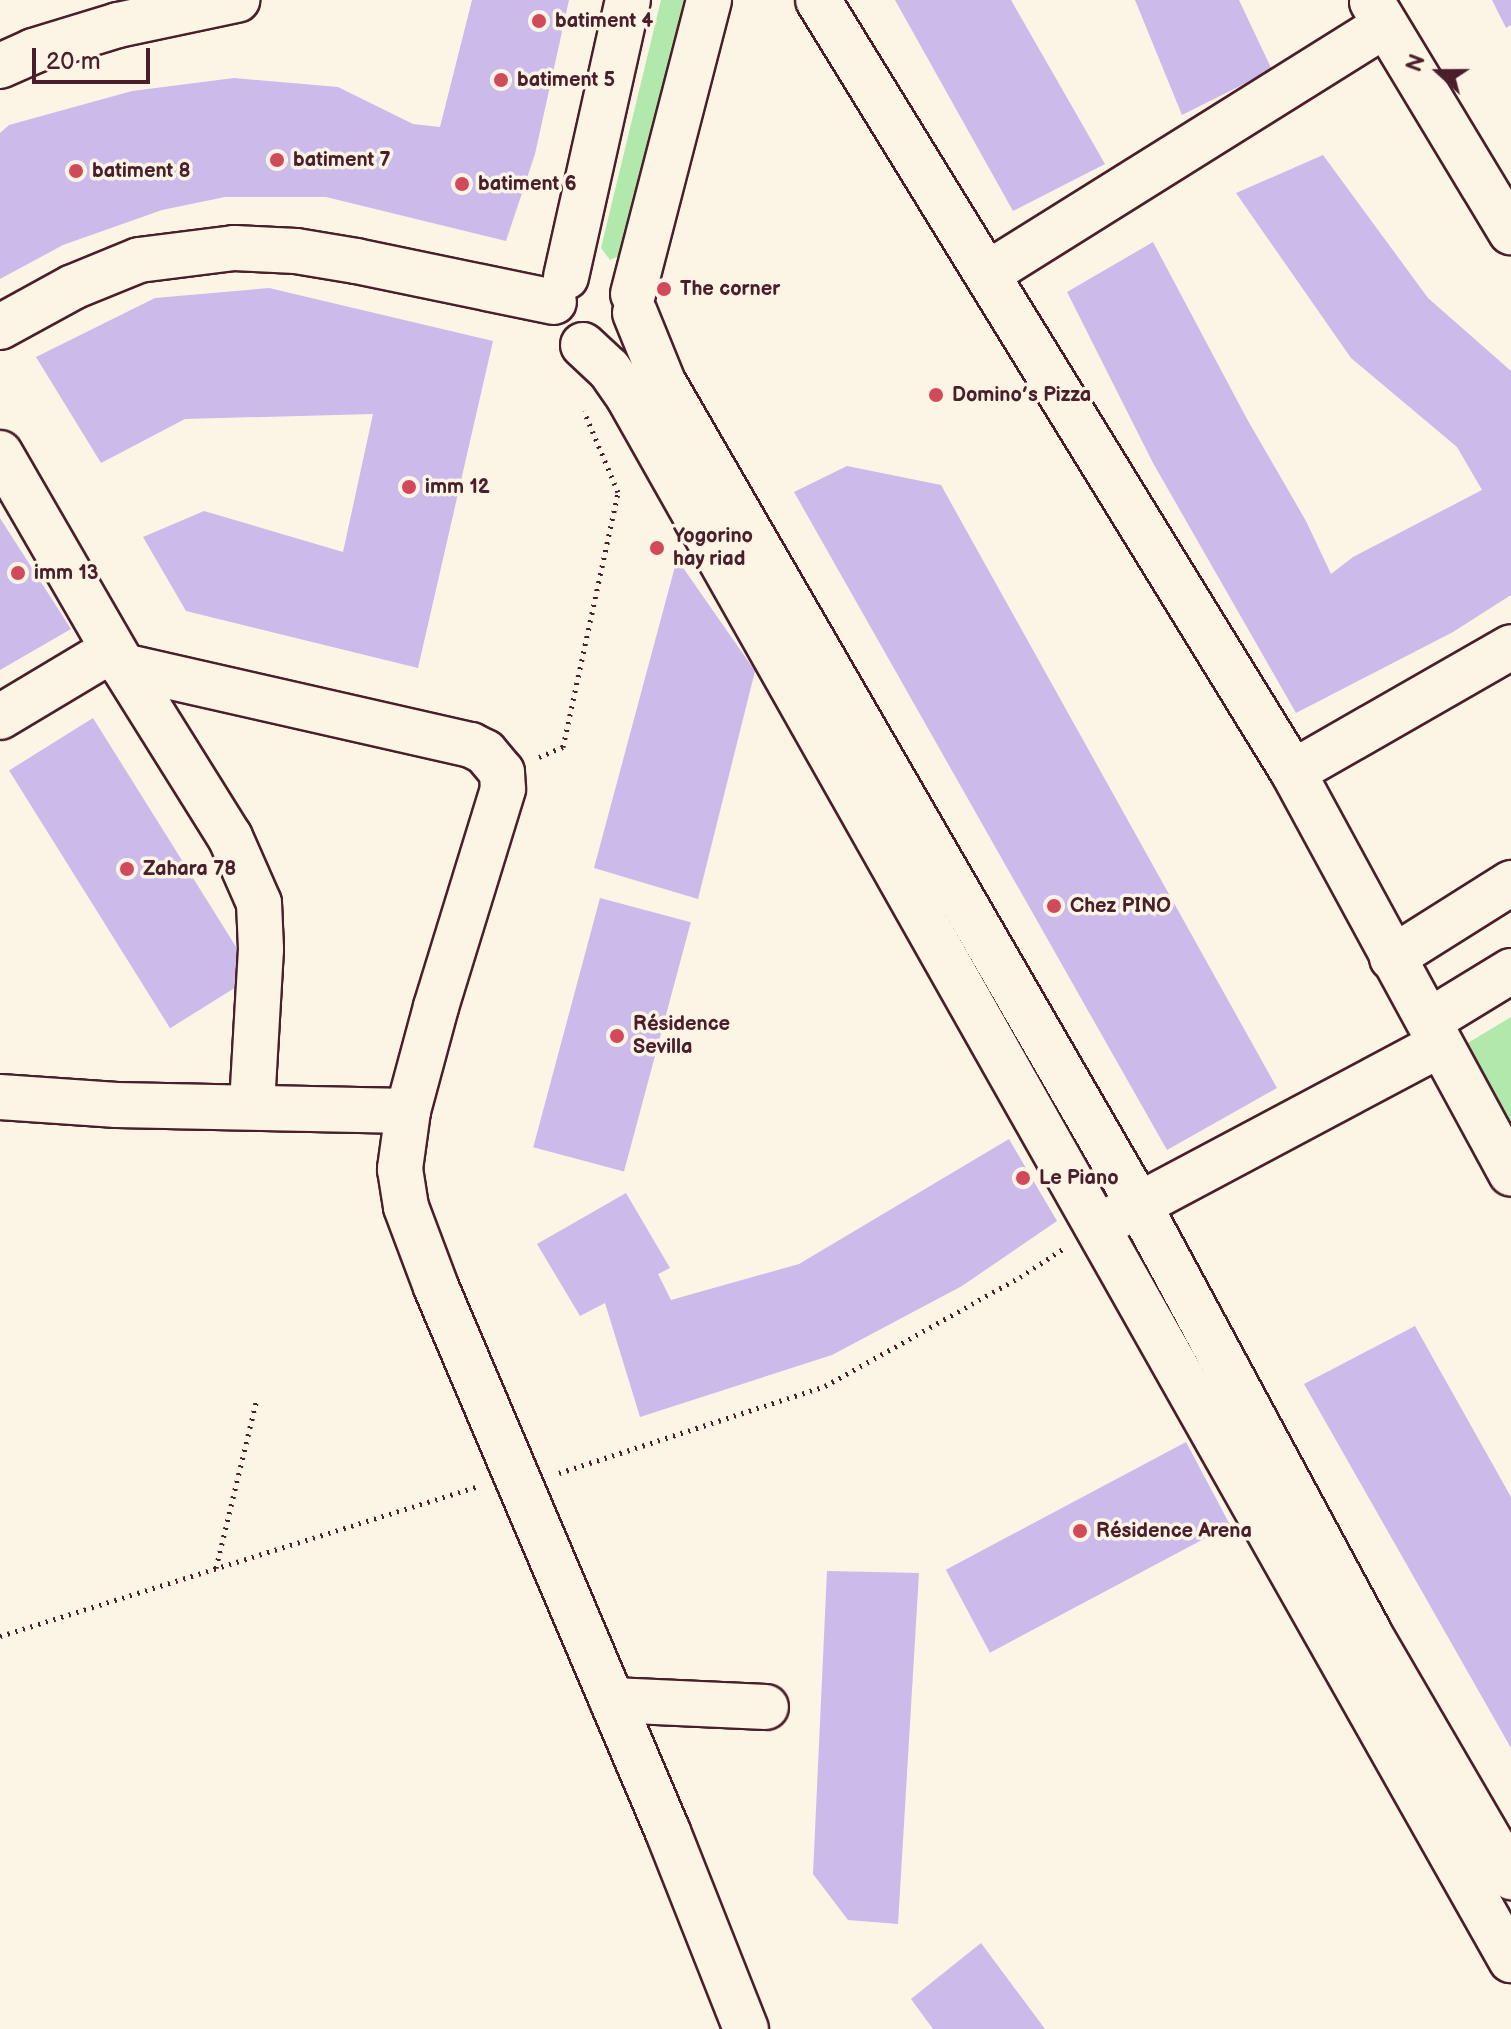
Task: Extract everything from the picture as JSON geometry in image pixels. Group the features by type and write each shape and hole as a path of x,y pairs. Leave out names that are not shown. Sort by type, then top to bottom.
{"street":[{"path":"0,66 33,51 118,25 237,0"},
{"path":"628,0 560,290 561,329 609,369 629,398 1511,1960"},
{"path":"583,345 596,347 622,337 634,303 709,0"},
{"path":"818,0 1293,772 1511,1174"},
{"path":"987,274 1378,13 1511,232"},
{"path":"0,327 73,287 139,260 234,248 326,256 560,290"},
{"path":"560,290 580,268 596,265 612,269 625,279 663,382 1139,1205 1368,1631 1511,1877"},
{"path":"0,453 118,658 230,837 259,903 261,949 252,1106"},
{"path":"1293,772 1511,647"},
{"path":"0,717 118,658 471,745 485,752 502,772 503,789 436,1007 408,1111 400,1169 406,1207 746,2029"},
{"path":"1392,958 1511,883"},
{"path":"1098,1226 1434,1033 1511,971"},
{"path":"0,1097 117,1105 408,1111"},
{"path":"612,1700 766,1707"}],"path":[{"path":"502,772 563,747 618,492 596,435 578,400"},
{"path":"0,1636 216,1568 825,1386 1020,1277 1098,1226"},
{"path":"216,1568 257,1399"}],"green space":[{"path":"661,0 684,0 623,254 610,260 601,248"},
{"path":"1511,1017 1511,1130 1461,1047"}],"building":[{"path":"472,0 569,0 535,154 506,241 326,197 225,197 162,210 63,245 0,279 0,133 9,125 132,91 234,78 338,87 413,124 440,127"},
{"path":"895,0 1011,0 1105,164 1013,211"},
{"path":"1135,0 1239,0 1272,70 1182,115"},
{"path":"1492,0 1511,0 1511,25 1506,28"},
{"path":"1323,155 1428,298 1511,371 1511,595 1453,632 1296,713 1153,463 1067,292 1153,242 1247,419 1306,521 1331,574 1353,557 1482,490 1457,447 1351,358 1236,193"},
{"name":"imm 12","path":"269,288 493,341 418,668 186,611 143,537 204,511 343,552 373,414 185,419 101,463 36,357 155,298"},
{"path":"847,466 941,485 1277,1088 1167,1150 794,492"},
{"name":"imm 13","path":"0,518 71,629 0,670"},
{"path":"677,559 755,671 698,899 594,868"},
{"name":"Zahara 78","path":"93,718 254,976 170,1028 9,770"},
{"name":"Résidence Sevilla","path":"600,898 691,922 624,1172 533,1147"},
{"path":"1009,1139 1057,1221 962,1286 832,1355 640,1417 605,1303 580,1316 537,1244 626,1193 670,1268 658,1274 671,1300 799,1264"},
{"path":"1415,1326 1511,1497 1511,1748 1304,1384"},
{"name":"Résidence Arena","path":"1186,1442 1230,1525 990,1653 946,1570"},
{"path":"827,1571 919,1573 898,1924 848,1920 813,1874"},
{"path":"981,1943 1045,2029 933,2029 911,1999"}],"place":[{"name":"batiment 4","path":"539,21"},
{"name":"batiment 5","path":"501,80"},
{"name":"batiment 7","path":"277,160"},
{"name":"batiment 8","path":"76,171"},
{"name":"batiment 6","path":"462,184"},
{"name":"The corner","path":"664,289"},
{"name":"Domino’s Pizza","path":"936,395"},
{"name":"imm 12","path":"409,487"},
{"name":"Yogorino hay riad","path":"657,548"},
{"name":"imm 13","path":"18,573"},
{"name":"Zahara 78","path":"127,869"},
{"name":"Chez PINO","path":"1054,906"},
{"name":"Résidence Sevilla","path":"617,1036"},
{"name":"Le Piano","path":"1023,1178"},
{"name":"Résidence Arena","path":"1080,1531"}]}
